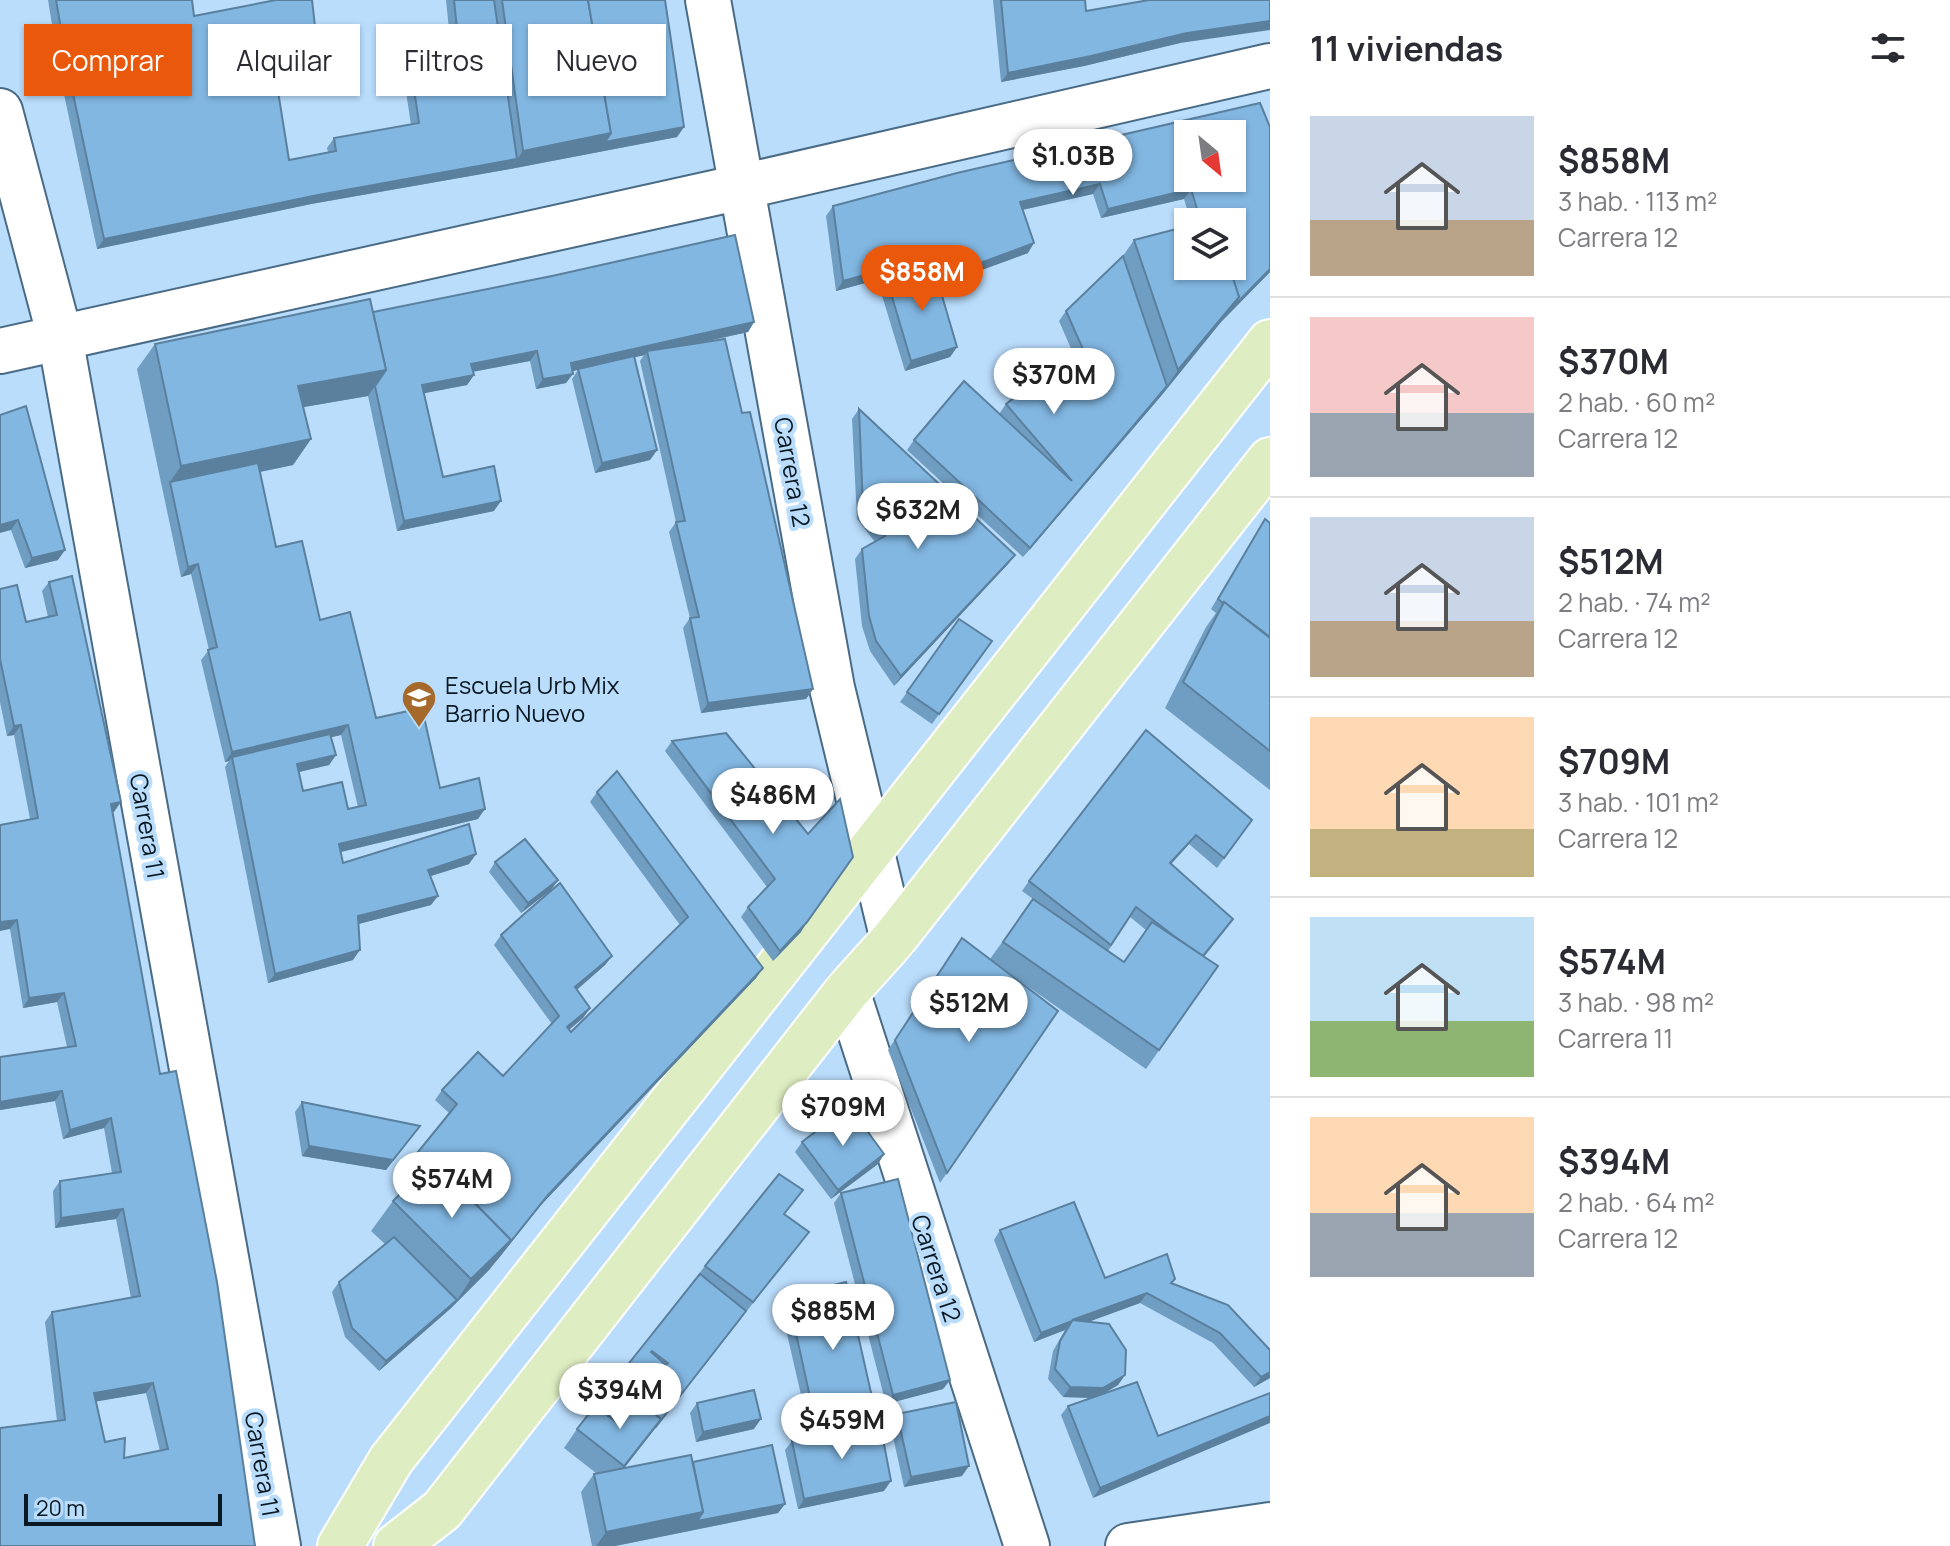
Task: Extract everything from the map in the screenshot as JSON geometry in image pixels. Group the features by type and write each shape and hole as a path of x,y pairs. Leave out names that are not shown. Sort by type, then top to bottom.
{"main road":[{"path":"340,1546 391,1460 1270,342"},
{"path":"396,1546 442,1510 847,991 893,940 1270,460"}],"street":[{"name":"Carrera 12","path":"708,0 832,688 893,940"},
{"path":"0,351 1270,66"},
{"name":"Carrera 11","path":"0,111 60,337 278,1546"},
{"name":"Carrera 12","path":"847,991 1027,1546"},
{"path":"1128,1546 1270,1525"}],"building":[{"path":"56,0 192,0 194,16 276,0 312,0 315,24 208,24 208,96 279,96 289,160 336,151 334,138 419,123 415,96 508,96 517,159 318,195 104,239 73,96 192,96 192,24 60,24"},
{"path":"454,0 494,0 497,24 457,24"},
{"path":"502,0 588,0 592,24 528,24 528,96 605,96 611,133 523,151 512,72 512,24 505,24"},
{"path":"588,0 665,0 684,127 605,142 611,133 605,96 666,96 666,24 592,24"},
{"path":"1001,0 1085,0 1086,11 1149,0 1270,0 1270,21 1187,33 1008,73"},
{"path":"1260,103 1270,127 1270,269 1228,312 1239,297 1234,280 1246,280 1246,208 1197,208 1192,192 1246,192 1246,120 1186,120"},
{"path":"1174,123 1174,192 1179,192 1108,209 1100,184 1020,202 1034,243 940,278 934,256 843,281 833,206 957,173"},
{"path":"1174,230 1174,280 1234,280 1239,297 1178,370 1134,240"},
{"path":"735,235 754,322 571,363 573,374 543,379 537,351 471,364 474,375 422,385 443,477 494,466 501,501 404,521 375,386 386,370 373,312"},
{"path":"1123,256 1167,386 1030,548 914,440 964,381 1072,481 1006,404 1054,368 1071,392 1094,374 1066,311"},
{"path":"933,265 957,347 911,361 887,280"},
{"path":"370,299 386,370 298,386 311,439 181,466 155,344"},
{"path":"725,339 742,413 750,412 813,689 708,703 690,618 699,617 676,522 685,521 647,351"},
{"path":"634,356 657,450 602,463 578,369"},
{"path":"26,406 65,550 32,558 18,520 0,525 0,415"},
{"path":"859,409 1015,555 901,676 876,641 869,616 862,549 885,536 863,509"},
{"path":"258,463 276,547 302,541 320,620 350,612 376,718 422,708 440,788 479,778 485,809 339,844 343,863 469,824 476,854 428,870 438,896 358,916 360,950 275,974 232,757 330,734 336,755 297,764 303,791 342,782 348,809 366,805 348,725 232,752 208,650 217,647 198,564 188,567 170,482"},
{"path":"1265,519 1270,523 1270,637 1218,599"},
{"path":"72,576 121,802 111,804 160,1074 176,1071 217,1282 255,1546 0,1546 0,1428 65,1420 52,1312 140,1296 123,1209 61,1218 60,1181 121,1172 111,1118 70,1130 62,1091 0,1102 0,1057 76,1046 64,993 29,998 17,920 0,922 0,825 38,818 21,725 14,726 0,659 0,589 17,585 26,622 57,615 49,582","holes":["153,1383 168,1449 124,1458 125,1438 105,1442 94,1393"]},
{"path":"1224,602 1270,638 1270,751 1183,682"},
{"path":"959,619 992,641 939,714 907,692"},
{"path":"1146,730 1252,820 1224,858 1196,835 1170,863 1233,919 1203,956 1136,907 1111,945 1029,881"},
{"path":"726,733 808,834 840,799 853,857 807,922 780,951 748,907 775,879 672,741"},
{"path":"617,771 763,968 548,1195 496,1260 511,1240 433,1161 415,1179 405,1168 457,1104 442,1090 478,1052 503,1076 559,1016 501,935 523,915 560,883 612,956 575,987 590,1008 567,1027 571,1032 688,917 597,792"},
{"path":"525,839 558,880 528,903 495,862"},
{"path":"1033,899 1124,962 1152,922 1218,966 1159,1050 1003,942"},
{"path":"962,938 1058,1011 947,1173 895,1040"},
{"path":"302,1102 420,1126 393,1160 309,1146"},
{"path":"849,1106 884,1154 838,1190 802,1142"},
{"path":"433,1161 511,1240 471,1279 393,1201"},
{"path":"779,1174 803,1190 784,1214 809,1232 753,1302 705,1266"},
{"path":"898,1179 950,1380 893,1395 841,1193"},
{"path":"1074,1202 1105,1278 1167,1254 1175,1279 1171,1283 1228,1305 1270,1350 1270,1372 1261,1377 1220,1333 1147,1293 1072,1320 1109,1324 1126,1350 1125,1375 1103,1388 1070,1387 1055,1369 1060,1341 1072,1321 1041,1333 1000,1230"},
{"path":"394,1237 457,1300 386,1361 352,1328 339,1282"},
{"path":"700,1274 746,1311 655,1428 661,1419 637,1401 619,1424 595,1406","holes":["652,1351 668,1363 666,1365 651,1352"]},
{"path":"846,1282 872,1397 813,1411 794,1324 823,1318 817,1289"},
{"path":"1137,1382 1158,1436 1270,1393 1270,1416 1100,1488 1068,1406"},
{"path":"754,1390 761,1419 703,1432 697,1403"},
{"path":"637,1401 661,1419 624,1466 577,1429 595,1406 619,1424"},
{"path":"956,1402 969,1466 911,1477 897,1414"},
{"path":"880,1423 891,1481 804,1499 792,1441"},
{"path":"772,1445 785,1504 697,1521 703,1512 693,1462"},
{"path":"691,1455 703,1512 606,1532 594,1474"}],"place":[{"name":"Escuela Urb Mix Barrio Nuevo","path":"419,729"}]}
